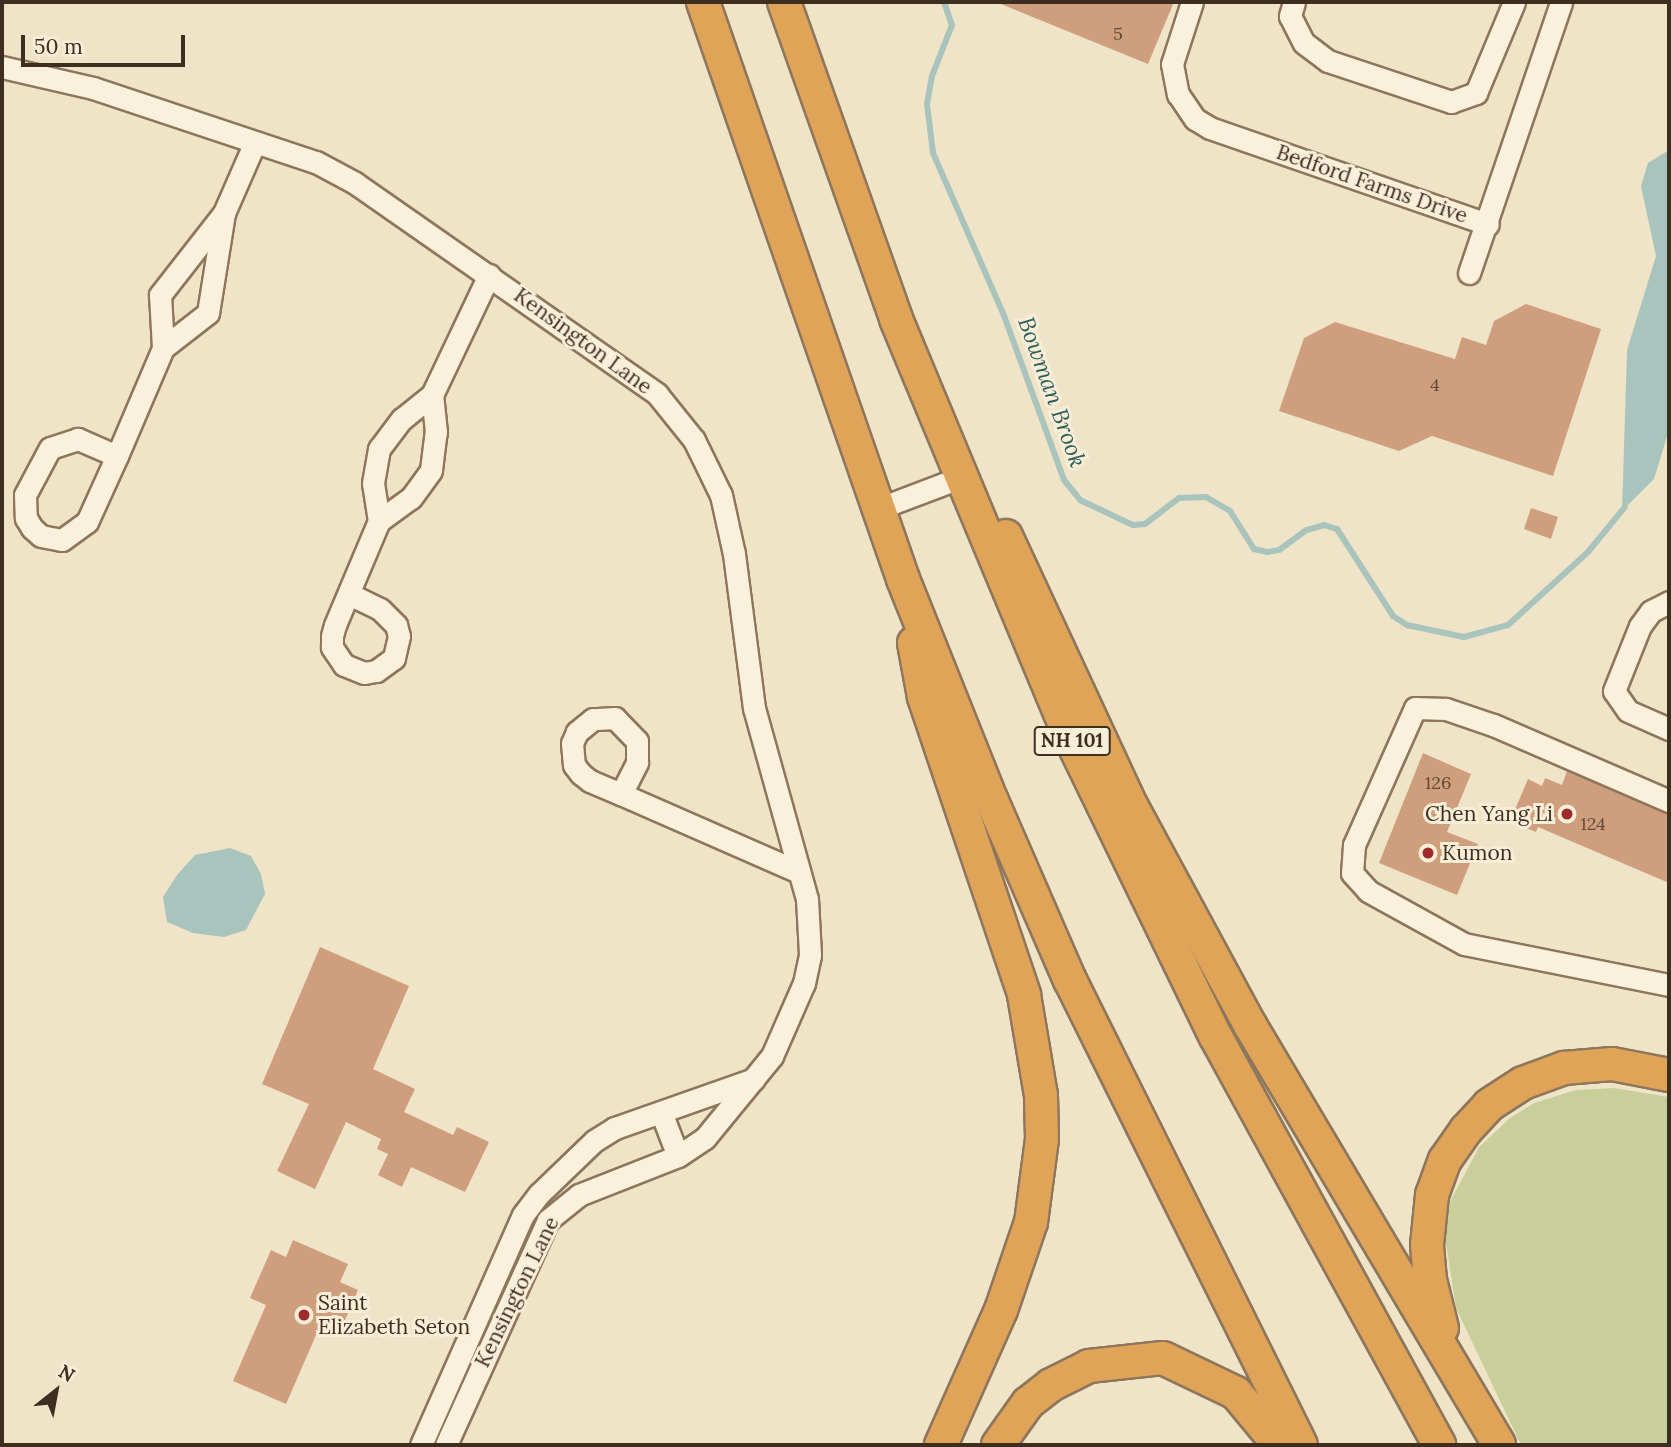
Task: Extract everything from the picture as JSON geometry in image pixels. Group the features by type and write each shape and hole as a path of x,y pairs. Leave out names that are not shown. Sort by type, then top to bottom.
{"highway":[{"path":"703,2 903,579 1070,980 1301,1445"},
{"name":"NH 101","path":"784,2 896,319 959,478 1071,739 1169,944 1439,1445"},
{"path":"896,319 940,396 1132,807 1250,1025 1499,1445"},
{"path":"903,579 924,697 1024,995 1041,1095 1042,1139 1031,1222 1001,1310 941,1445"},
{"path":"1452,1363 1430,1280 1427,1245 1432,1195 1445,1160 1466,1130 1489,1105 1523,1083 1564,1068 1612,1064 1669,1075"},
{"path":"998,1445 1028,1403 1051,1385 1088,1366 1163,1358 1236,1393 1279,1445"}],"street":[{"name":"Bedford Farms Drive","path":"1192,2 1172,64 1178,94 1195,119 1210,128 1488,224 1561,2"},
{"path":"1294,2 1290,16 1304,43 1328,61 1451,102 1476,93 1514,2"},
{"name":"Kensington Lane","path":"2,69 93,88 316,162 355,183 657,394 677,415 709,466 729,524 760,737 799,872 811,926 804,983 785,1034 756,1078 705,1138 678,1156 604,1183 556,1210 518,1283 446,1445"},
{"path":"117,456 78,439 50,448 25,495 26,518 32,528 41,536 62,540 81,530 117,456 163,348 160,295 224,213 255,142"},
{"path":"163,348 208,313 224,213"},
{"path":"1469,273 1488,224"},
{"path":"349,594 379,521 373,466 379,449 402,419 432,395 489,275"},
{"path":"379,521 417,492 431,470 436,432 432,395"},
{"path":"880,508 959,478"},
{"path":"1669,603 1651,611 1640,626 1615,691 1628,711 1669,729"},
{"path":"1669,801 1493,725 1446,709 1415,708 1354,845 1352,873 1368,891 1464,944 1669,985"},
{"path":"621,794 799,872"},
{"name":"Kensington Lane","path":"421,1445 523,1215 557,1175 615,1128 756,1078"},
{"path":"661,1112 678,1156"},
{"path":"497,1273 518,1283"}],"green space":[{"path":"1614,1088 1669,1097 1669,1445 1521,1445 1456,1308 1442,1217 1479,1147 1510,1118 1534,1103 1576,1090"}],"water":[{"path":"1669,150 1669,430 1654,479 1622,511 1627,350 1656,256 1641,186 1648,163"},
{"path":"230,848 251,856 261,874 265,894 246,930 224,937 193,933 167,922 163,897 177,875 195,855"}],"building":[{"path":"996,2 1174,2 1148,64"},
{"path":"1526,304 1601,329 1553,476 1432,436 1399,451 1279,411 1304,338 1335,322 1455,359 1462,337 1486,345 1494,321"},
{"path":"1531,508 1558,517 1551,539 1524,529"},
{"path":"1423,753 1471,774 1447,832 1478,844 1457,895 1379,863"},
{"path":"1567,771 1669,814 1669,883 1538,827 1536,832 1510,821 1528,779 1542,786 1545,778 1562,785"},
{"path":"320,947 409,986 373,1069 415,1089 404,1112 453,1135 457,1127 489,1142 465,1192 411,1167 402,1187 378,1175 388,1154 377,1149 381,1139 346,1122 315,1189 277,1171 309,1104 262,1084"},
{"name":"Saint Elizabeth Seton","path":"293,1240 348,1264 340,1282 358,1290 339,1334 320,1326 286,1404 233,1381 266,1305 250,1298 271,1250 286,1257"}],"waterway":[{"name":"Bowman Brook","path":"944,2 952,25 932,76 927,104 933,153 1003,313 1064,480 1080,500 1133,525 1145,524 1179,498 1206,497 1230,511 1254,549 1267,552 1279,550 1307,530 1324,525 1337,529 1393,616 1407,625 1464,637 1508,625 1588,552 1625,507"}],"place":[{"name":"Chen Yang Li","path":"1567,814"},
{"name":"Kumon","path":"1428,853"},
{"name":"Saint Elizabeth Seton","path":"304,1315"}]}
